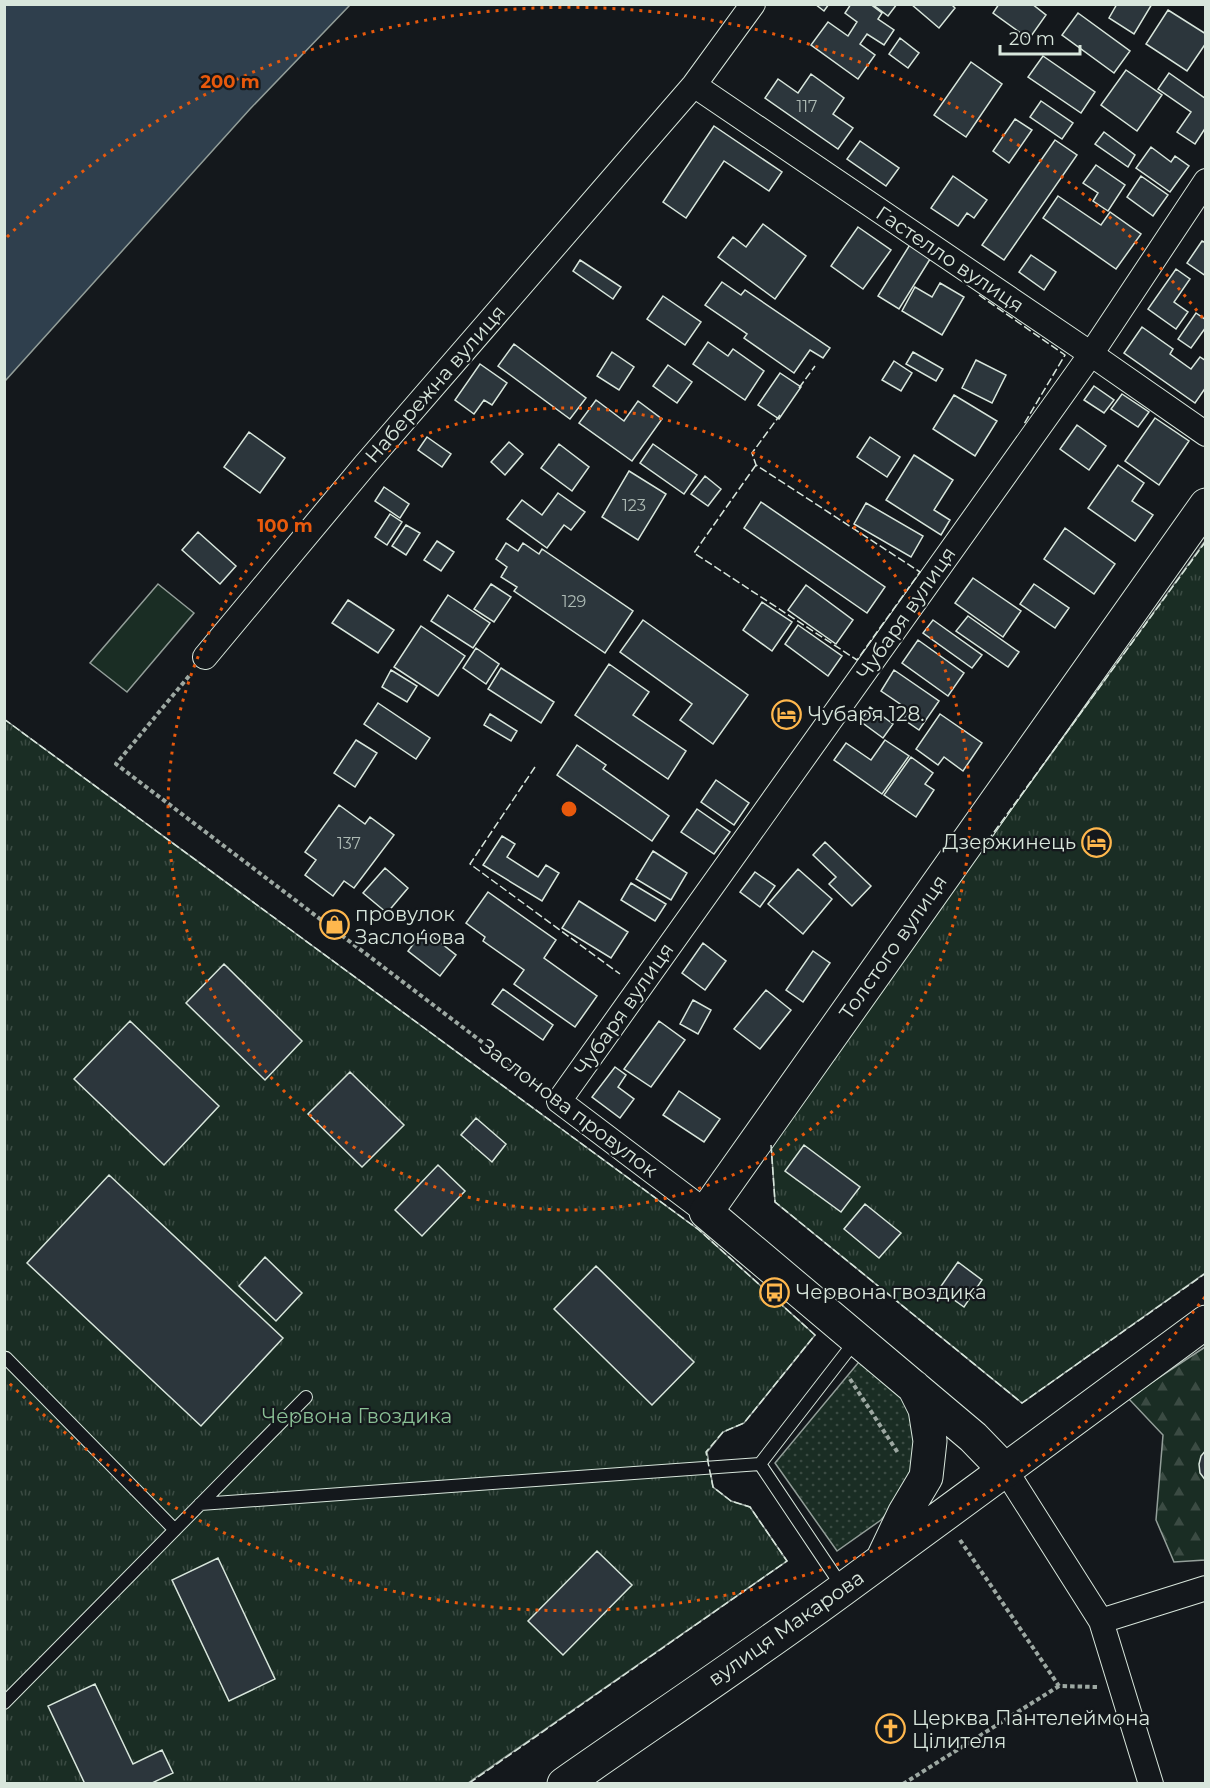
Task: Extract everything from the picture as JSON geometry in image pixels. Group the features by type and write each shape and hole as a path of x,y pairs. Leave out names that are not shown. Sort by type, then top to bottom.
{"main road":[{"name":"Толстого вулиця","path":"706,1212 1206,505"},
{"name":"Заслонова провулок","path":"706,1212 848,1350 913,1386 973,1437 1006,1471"},
{"name":"вулиця Макарова","path":"564,1784 843,1589 1206,1322"},
{"path":"884,1557 904,1514 926,1477 930,1441 926,1409 913,1386"}],"street":[{"name":"Набережна вулиця","path":"205,657 365,465 694,85 753,4"},
{"name":"Гастелло вулиця","path":"694,85 1206,434"},
{"name":"Чубаря вулиця","path":"559,1101 1090,354 1206,181"},
{"name":"Заслонова провулок","path":"559,1101 706,1212"},
{"path":"1006,1471 1101,1621 1151,1784"},
{"path":"1101,1621 1206,1588"}],"lane":[{"path":"200,1504 760,1464 848,1350"},
{"path":"4,1359 6,1358 175,1530"},
{"path":"4,1703 306,1397"},
{"path":"760,1464 843,1589"}],"path":[{"name":"Заслонова провулок","path":"205,657 116,764 559,1101"},
{"path":"848,1350 920,1488"},
{"path":"942,1515 1059,1686"},
{"path":"903,1784 1059,1686 1122,1688"}],"green space":[{"name":"Дзержинець","path":"1205,541 1205,1273 1022,1403 775,1202 771,1142"},
{"path":"158,584 194,613 127,692 90,663"},
{"name":"Червона Гвоздика","path":"4,719 699,1230 815,1335 744,1423 723,1432 707,1452 713,1487 731,1501 750,1507 787,1561 468,1783 5,1783"},
{"path":"1205,1347 1205,1560 1174,1562 1156,1520 1163,1435 1128,1398"},
{"path":"863,1357 896,1384 918,1429 909,1480 896,1502 881,1520 837,1551 775,1463"}],"water":[{"path":"5,4 350,5 250,109 5,381"}],"building":[{"path":"815,4 829,4 824,11"},
{"path":"851,4 870,4 882,13 878,19 894,30 884,45 867,34 860,44 875,55 858,79 811,45 828,22 848,36 857,22 845,13"},
{"path":"872,4 897,4 888,16"},
{"path":"911,4 951,4 955,8 939,28"},
{"path":"999,4 1032,4 1046,15 1029,39 993,13"},
{"path":"1117,4 1152,4 1134,34 1109,18"},
{"path":"1168,10 1206,34 1206,43 1187,71 1146,44"},
{"path":"1078,13 1130,51 1114,73 1062,35"},
{"path":"900,38 919,53 908,68 889,54"},
{"path":"1043,56 1095,92 1081,113 1028,77"},
{"path":"971,62 1002,84 966,137 934,115"},
{"path":"1126,70 1162,95 1137,131 1101,105"},
{"path":"1169,73 1206,99 1206,127 1195,144 1177,132 1191,112 1158,89"},
{"path":"811,74 844,98 833,114 853,128 838,149 765,98 778,79 798,93"},
{"path":"1041,101 1073,123 1062,139 1030,117"},
{"path":"1015,119 1032,130 1009,163 993,151"},
{"path":"714,126 782,172 769,191 724,161 686,218 663,202"},
{"path":"1104,132 1135,155 1128,167 1095,144"},
{"path":"1055,140 1077,155 1004,260 982,245"},
{"path":"860,141 899,168 886,186 847,159"},
{"path":"1151,147 1171,162 1175,156 1189,166 1170,192 1136,168"},
{"path":"1096,165 1125,185 1108,211 1093,201 1098,193 1083,183"},
{"path":"953,176 987,200 974,218 967,213 958,226 931,208"},
{"path":"1141,176 1168,195 1153,216 1127,197"},
{"path":"1058,196 1101,225 1110,212 1141,234 1116,269 1043,218"},
{"path":"763,224 806,256 775,299 718,257 733,237 746,247"},
{"path":"858,227 891,250 863,289 831,266"},
{"path":"1202,241 1206,243 1206,276 1187,263"},
{"path":"911,243 932,256 899,309 878,296"},
{"path":"1031,255 1056,272 1044,290 1019,272"},
{"path":"580,260 621,287 613,299 573,271"},
{"path":"1176,269 1190,279 1174,302 1188,312 1176,329 1148,309"},
{"path":"722,282 741,295 745,290 830,348 823,358 810,350 794,373 744,338 747,334 705,305"},
{"path":"940,283 964,297 942,335 902,311 915,287 932,297"},
{"path":"663,296 701,322 685,345 647,319"},
{"path":"1196,313 1206,320 1206,327 1191,348 1178,339"},
{"path":"1142,327 1173,349 1170,354 1191,369 1200,357 1206,361 1206,387 1195,403 1124,353"},
{"path":"708,342 728,356 733,349 764,371 745,400 693,364"},
{"path":"514,344 586,398 570,419 498,366"},
{"path":"612,352 634,367 619,390 597,376"},
{"path":"913,352 943,369 936,381 906,364"},
{"path":"976,360 1006,375 992,403 962,388"},
{"path":"894,361 912,373 901,391 882,380"},
{"path":"480,364 507,383 492,405 484,400 474,414 455,400"},
{"path":"668,365 692,382 677,403 653,386"},
{"path":"780,373 801,387 779,419 758,405"},
{"path":"1094,386 1114,400 1104,413 1084,400"},
{"path":"1122,394 1149,412 1138,427 1111,409"},
{"path":"954,395 997,421 975,456 933,429"},
{"path":"596,400 624,421 638,401 662,419 632,461 579,423"},
{"path":"1155,418 1189,441 1159,485 1125,461"},
{"path":"1077,425 1106,446 1089,470 1060,449"},
{"path":"249,432 285,458 260,493 224,467"},
{"path":"427,437 451,454 442,467 418,450"},
{"path":"870,437 900,457 887,477 857,457"},
{"path":"509,442 523,454 505,475 491,462"},
{"path":"559,444 589,467 572,491 541,468"},
{"path":"653,444 697,475 684,494 640,463"},
{"path":"914,455 953,480 934,510 950,520 941,535 886,500"},
{"path":"1118,465 1144,483 1132,501 1153,515 1135,541 1088,508"},
{"path":"629,471 666,494 638,540 602,517"},
{"path":"705,476 721,489 708,506 691,494"},
{"path":"384,487 409,504 400,518 375,501"},
{"path":"558,493 585,512 571,530 564,525 547,548 507,519 522,500 542,515"},
{"path":"761,502 885,587 867,613 744,528"},
{"path":"866,503 923,536 911,557 854,524"},
{"path":"390,514 402,522 387,545 375,537"},
{"path":"406,525 420,533 406,555 392,546"},
{"path":"1065,528 1115,564 1094,594 1044,559"},
{"path":"198,532 236,566 220,584 182,550"},
{"path":"437,541 454,552 441,571 424,560"},
{"path":"506,543 518,551 523,543 539,554 542,549 633,611 605,653 514,591 517,587 501,577 507,567 496,559"},
{"path":"973,578 1021,611 1003,637 955,603"},
{"path":"491,584 511,597 494,622 474,609"},
{"path":"1034,584 1069,608 1055,628 1020,604"},
{"path":"806,585 853,620 836,644 788,610"},
{"path":"448,595 490,623 473,648 431,621"},
{"path":"348,600 394,630 378,653 332,623"},
{"path":"762,602 792,622 772,651 743,630"},
{"path":"968,616 1019,652 1008,667 956,631"},
{"path":"643,620 748,695 713,744 680,720 692,704 620,652"},
{"path":"933,620 982,655 972,668 923,633"},
{"path":"798,625 842,656 828,676 785,644"},
{"path":"421,626 465,656 438,696 394,667"},
{"path":"918,640 964,673 948,696 902,663"},
{"path":"476,648 499,664 486,684 463,668"},
{"path":"609,664 649,692 633,715 686,751 668,779 575,715"},
{"path":"501,668 554,702 541,723 488,689"},
{"path":"391,670 417,686 407,702 382,687"},
{"path":"894,670 939,701 919,730 903,719 909,710 881,691"},
{"path":"378,703 430,738 416,759 364,724"},
{"path":"870,707 893,724 883,738 860,721"},
{"path":"490,714 517,731 511,741 484,725"},
{"path":"940,714 982,743 963,771 944,757 938,765 916,749"},
{"path":"356,740 377,753 355,787 334,773"},
{"path":"885,740 909,756 882,794 834,760 846,743 871,760"},
{"path":"577,745 606,765 603,769 669,816 652,841 557,775"},
{"path":"911,757 933,773 925,784 934,790 916,817 884,795"},
{"path":"716,780 749,803 734,825 701,802"},
{"path":"339,805 365,824 370,817 394,835 354,888 344,881 333,896 305,875 316,860 305,852"},
{"path":"697,809 730,832 714,854 681,832"},
{"path":"502,836 515,844 507,857 538,877 546,865 559,873 542,901 483,865"},
{"path":"825,842 871,886 852,906 829,884 836,877 813,855"},
{"path":"653,851 687,873 671,900 636,879"},
{"path":"385,868 408,888 387,913 363,893"},
{"path":"798,869 832,899 803,934 768,904"},
{"path":"755,872 775,886 760,907 740,892"},
{"path":"631,883 666,904 655,921 621,900"},
{"path":"488,892 556,940 544,958 597,996 575,1027 514,984 524,970 483,941 485,937 466,923"},
{"path":"579,901 628,932 611,958 562,928"},
{"path":"424,930 456,955 440,976 408,951"},
{"path":"703,943 726,961 705,990 682,973"},
{"path":"813,951 830,963 803,1002 786,990"},
{"path":"224,964 302,1041 265,1080 186,1003"},
{"path":"503,989 553,1025 543,1040 492,1004"},
{"path":"766,990 791,1010 760,1049 734,1029"},
{"path":"693,1000 711,1010 698,1034 680,1024"},
{"path":"130,1021 219,1106 164,1165 74,1079"},
{"path":"659,1021 685,1040 651,1087 624,1069"},
{"path":"615,1067 626,1075 618,1087 634,1099 620,1118 592,1097"},
{"path":"350,1072 404,1125 362,1167 308,1114"},
{"path":"679,1091 720,1119 704,1142 663,1115"},
{"path":"476,1118 506,1144 492,1162 461,1135"},
{"path":"804,1145 860,1187 841,1212 785,1171"},
{"path":"438,1165 465,1191 422,1236 395,1210"},
{"path":"109,1175 283,1338 201,1426 27,1263"},
{"path":"865,1204 901,1233 879,1258 844,1229"},
{"path":"265,1257 302,1293 276,1321 239,1286"},
{"path":"958,1262 982,1280 964,1307 939,1289"},
{"path":"596,1266 694,1362 652,1405 554,1309"},
{"path":"1206,1450 1206,1481 1200,1473 1199,1464"},
{"path":"597,1551 632,1585 563,1655 528,1621"},
{"path":"218,1558 275,1679 229,1701 172,1580"},
{"path":"95,1684 133,1764 162,1750 173,1773 150,1784 85,1784 48,1706"}],"fence":[{"path":"979,295 1065,355 1024,424"},
{"path":"799,388 815,366"},
{"path":"756,465 694,553 857,660 920,572 756,465 752,453 780,415"},
{"path":"981,850 1206,541"},
{"path":"4,719 699,1230 815,1335 744,1423 723,1432 706,1452 713,1487 731,1501 750,1507 787,1561 468,1784"},
{"path":"535,767 470,864 620,974"},
{"path":"771,1145 775,1202 1022,1403 1206,1273"}],"place":[{"name":"Чубаря 128.","path":"787,714"},
{"name":"Дзержинець","path":"1097,842"},
{"name":"провулок Заслонова","path":"334,925"},
{"name":"Червона гвоздика","path":"775,1292"},
{"name":"Церква Пантелеймона Цілителя","path":"891,1729"}]}
